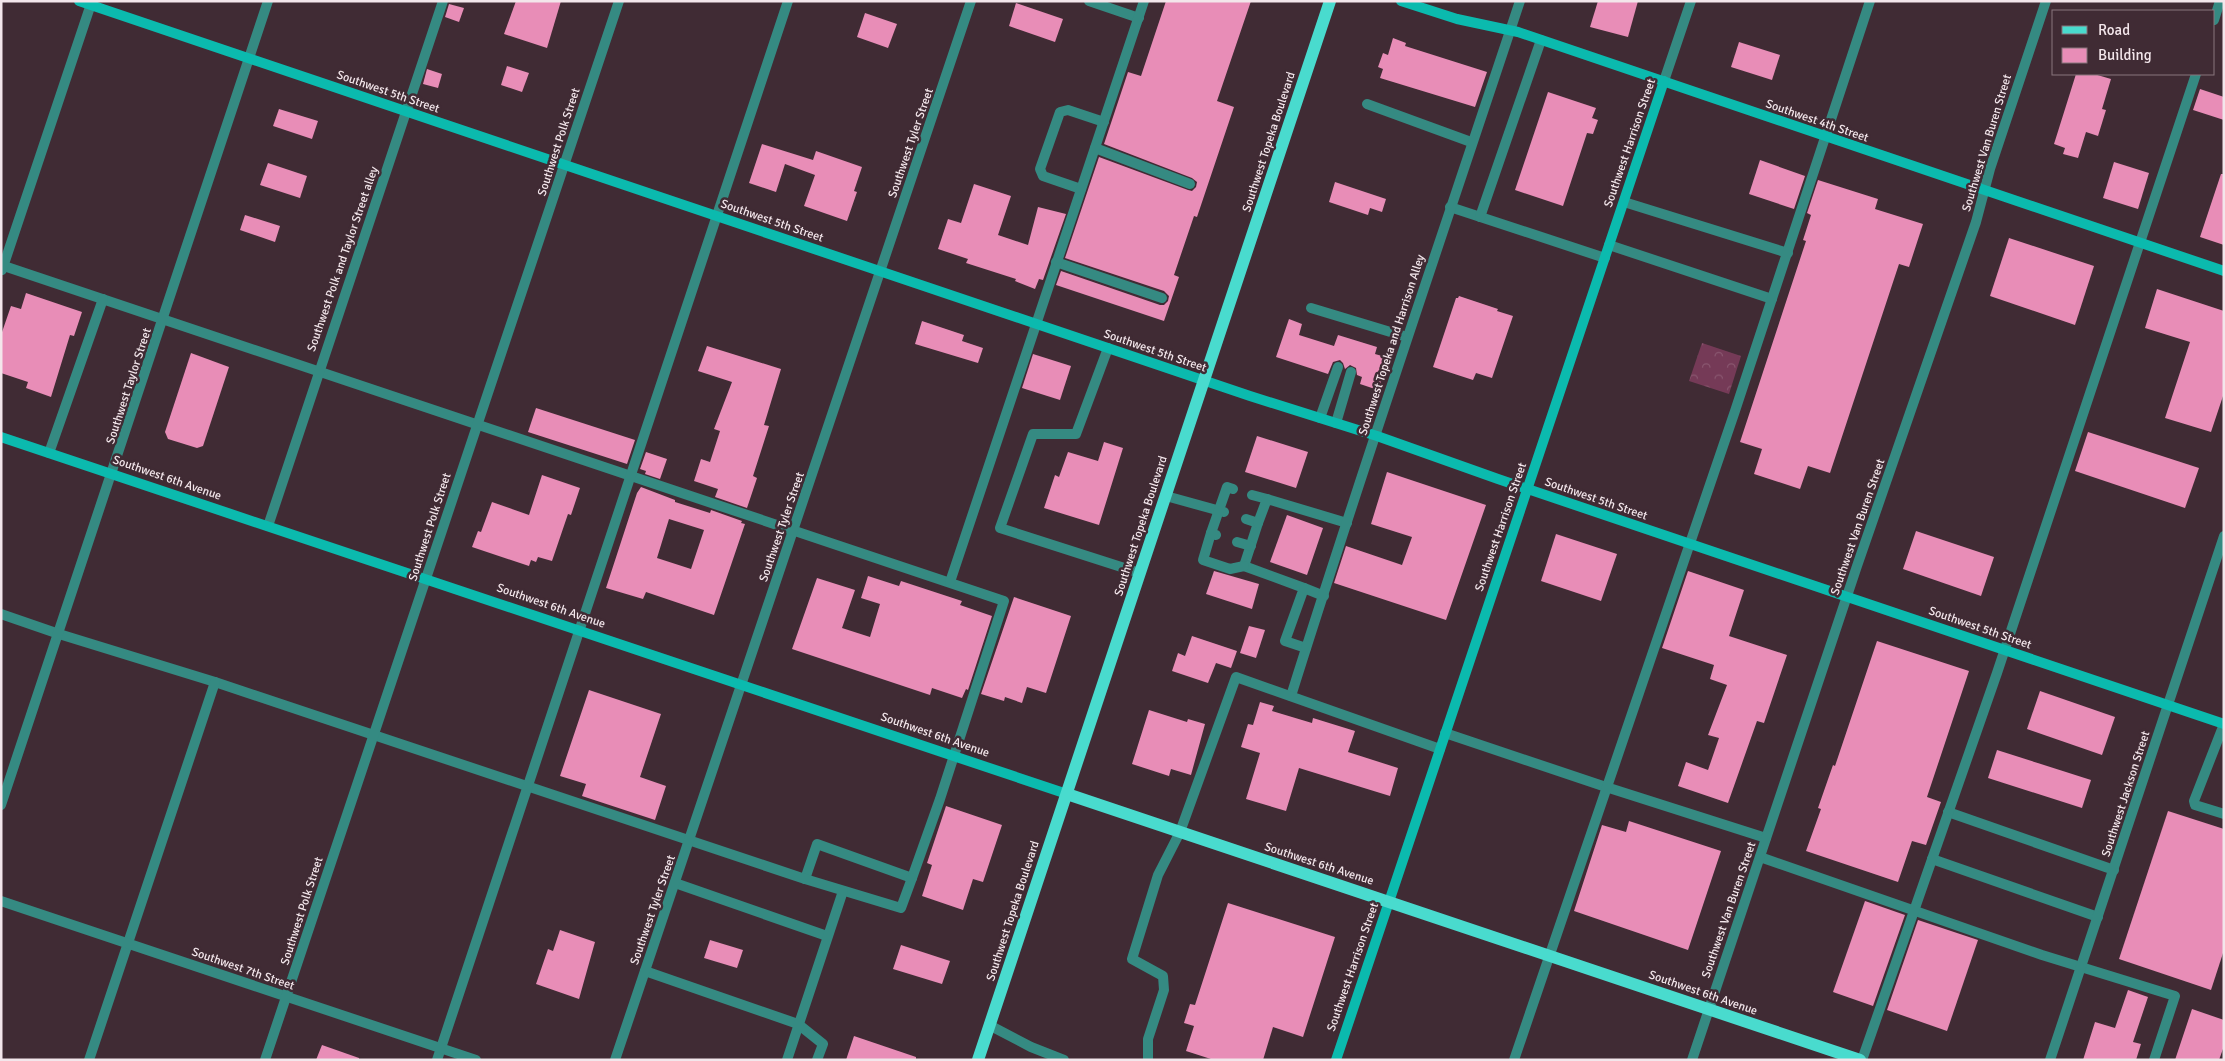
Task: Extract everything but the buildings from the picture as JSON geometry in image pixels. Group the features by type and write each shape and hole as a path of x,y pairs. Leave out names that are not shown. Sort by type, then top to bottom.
{"main road":[{"name":"Southwest Topeka Boulevard","path":"978,1060 1330,1"},
{"name":"Southwest 6th Avenue","path":"1067,794 1861,1060"}],"street":[{"name":"Southwest 5th Street","path":"79,1 91,3 1108,348 1377,436 1527,489 2224,724"},
{"name":"Southwest Taylor Street","path":"1,805 113,474 268,1"},
{"name":"Southwest Polk and Taylor Street alley","path":"268,526 318,371 443,1"},
{"name":"Southwest Polk Street","path":"265,1060 619,1"},
{"path":"437,1060 788,1"},
{"name":"Southwest Tyler Street","path":"616,1060 971,1"},
{"path":"1090,1 1139,18"},
{"path":"950,582 1144,1"},
{"name":"Southwest 4th Street","path":"1401,1 1457,19 1509,30 1541,40 2224,271"},
{"name":"Southwest Topeka and Harrison Alley","path":"1291,696 1377,436 1407,337 1520,1"},
{"name":"Southwest Harrison Street","path":"1336,1060 1691,1"},
{"path":"1514,1060 1548,955 1788,253 1870,1"},
{"name":"Southwest Van Buren Street","path":"1692,1060 1847,597 1976,222 1984,190 2046,1"},
{"path":"2215,17 2220,1"},
{"path":"1,614 215,682 806,879 901,908 954,756 1004,600 164,319 2,267 91,3"},
{"path":"1480,218 1541,40"},
{"path":"1861,1060 2004,650 2196,75"},
{"path":"1367,104 1472,142"},
{"path":"1081,189 1043,176 1040,169 1060,112 1068,110 1104,122"},
{"path":"1095,148 1190,184"},
{"path":"1624,202 1788,253"},
{"path":"1450,207 1605,258"},
{"path":"1609,245 1772,299"},
{"path":"1056,262 1162,298"},
{"path":"49,453 103,299"},
{"path":"1311,308 1407,337"},
{"path":"1108,348 1076,434 1033,434 1000,528 1140,573"},
{"path":"1320,418 1338,367"},
{"path":"1336,423 1350,372"},
{"name":"Southwest 6th Avenue","path":"1,436 1067,794"},
{"path":"1233,489 1227,487 1214,534 1203,560 1230,570 1244,566 1324,596"},
{"path":"1252,495 1347,522"},
{"path":"1166,496 1221,511"},
{"path":"1244,566 1267,499"},
{"path":"1246,519 1258,523"},
{"name":"Southwest Jackson Street","path":"2050,1060 2224,536"},
{"path":"1237,542 1251,546"},
{"path":"1304,588 1285,641 1306,648"},
{"path":"1148,1060 1148,1039 1164,990 1163,976 1132,958 1158,874 1180,832 1236,677 1440,749"},
{"path":"88,1060 215,682"},
{"path":"2224,724 2194,801 2195,805 2224,814"},
{"path":"1445,733 1766,838"},
{"path":"1948,812 2114,870"},
{"path":"806,879 817,844 912,878"},
{"path":"1760,857 2082,967 2175,996 2154,1060"},
{"path":"1932,859 2098,916"},
{"path":"675,883 827,936"},
{"path":"787,1060 843,891"},
{"name":"Southwest 7th Street","path":"1,901 476,1060"},
{"path":"646,971 798,1024 823,1044 817,1060"},
{"path":"990,1025 1030,1048 1064,1060"}],"green space":[{"path":"1702,343 1741,356 1729,394 1689,381"}]}
